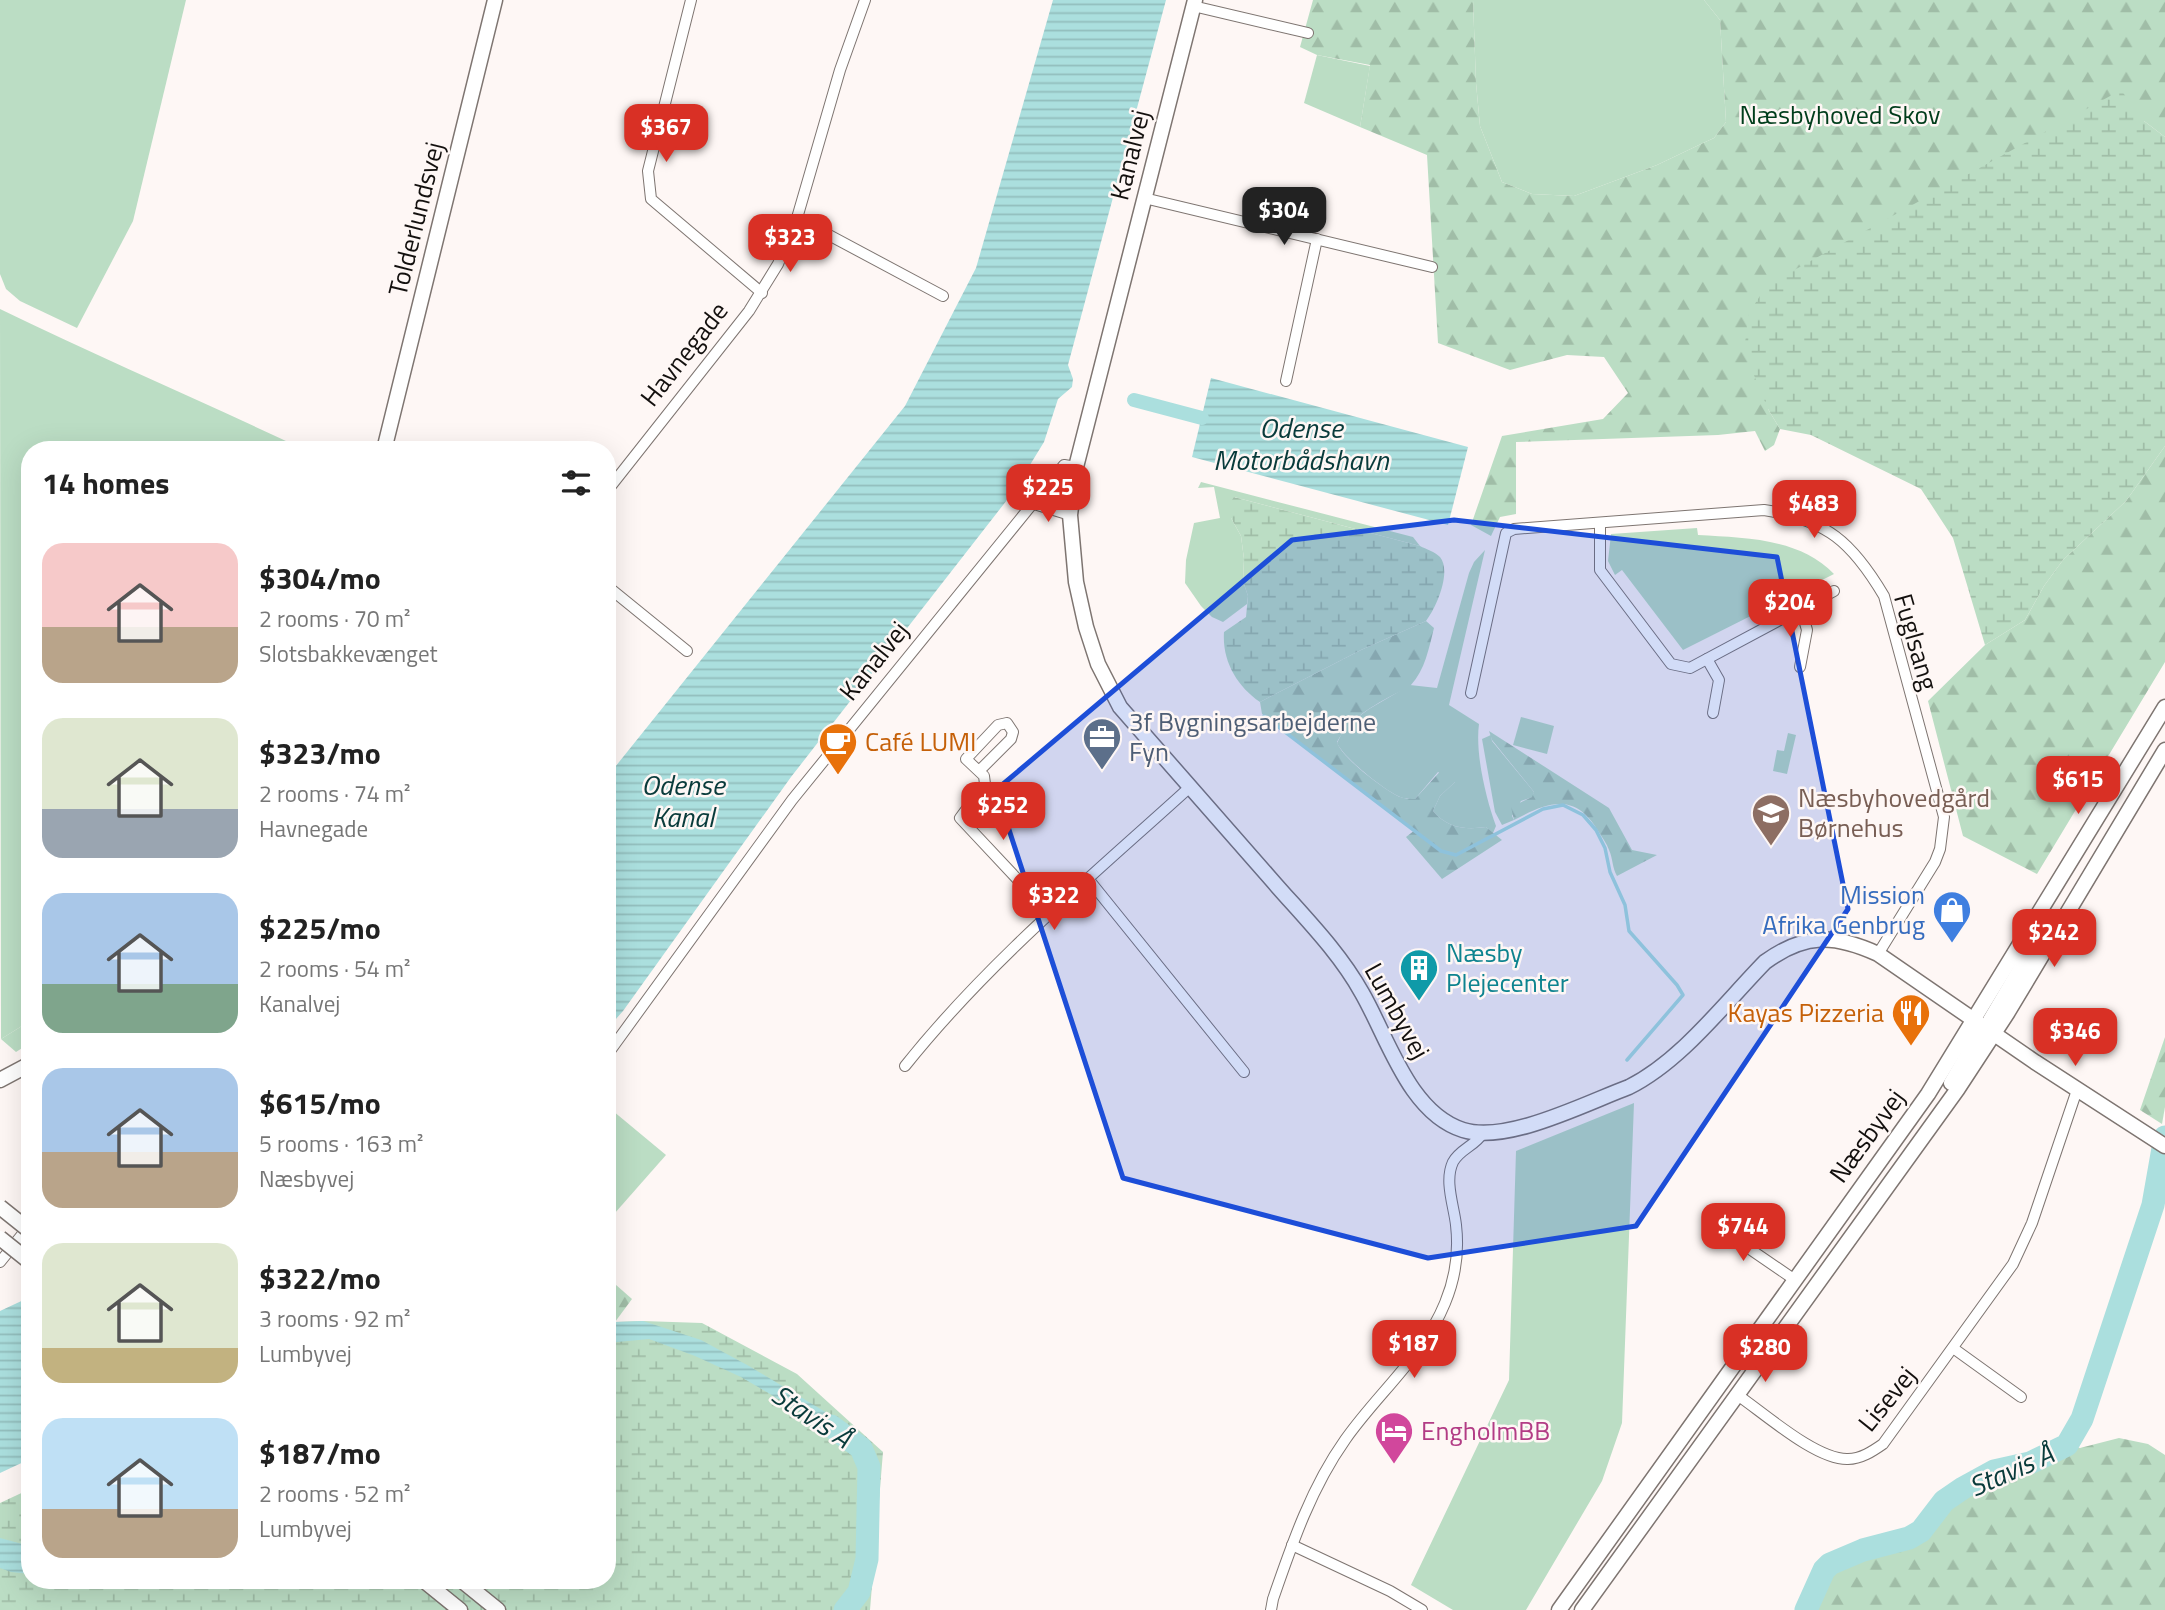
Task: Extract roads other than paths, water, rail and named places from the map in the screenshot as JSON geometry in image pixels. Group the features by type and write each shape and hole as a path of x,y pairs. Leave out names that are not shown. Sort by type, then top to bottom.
{"street":[{"name":"Tolderlundsvej","path":"386,441 495,0"},
{"path":"691,0 648,171 651,199 762,293"},
{"name":"Havnegade","path":"616,480 762,293 778,264 797,218 833,93 865,0"},
{"path":"1194,3 1308,33"},
{"name":"Kanalvej","path":"616,1043 792,800 1064,465 1076,467 1194,3"},
{"path":"1144,198 1432,267"},
{"path":"797,218 943,296"},
{"path":"1286,381 1317,239"},
{"name":"Lumbyvej","path":"1076,467 1070,515 1076,582 1098,664 1120,707 1330,946 1361,991 1414,1093 1428,1110 1446,1123 1483,1133"},
{"path":"1034,504 1070,515"},
{"name":"Fuglsang","path":"1471,693 1506,533 1514,530 1764,510 1790,514 1819,525 1845,544 1867,567 1884,596 1944,817 1942,841 1935,862 1878,954"},
{"path":"1600,523 1600,570 1671,664 1679,668 1690,668 1835,591"},
{"path":"616,593 687,651"},
{"path":"1800,667 1807,630 1801,609"},
{"path":"1707,659 1719,680 1713,713"},
{"name":"Næsbyvej","path":"1559,1610 1928,1094 2165,707"},
{"path":"979,771 1011,739 1013,732 1007,723 998,725 966,759 979,771 985,776 985,784 960,818 1050,914"},
{"name":"Næsbyvej","path":"1582,1610 1957,1090 2165,750"},
{"path":"905,1066 932,1032 996,965 1190,787"},
{"path":"1089,880 1244,1072"},
{"path":"1993,1034 1990,1020 2035,942 2041,910"},
{"path":"1271,1610 1272,1599 1312,1496 1345,1440 1419,1351 1446,1302 1457,1254 1450,1180 1453,1163 1463,1150 1477,1142 1483,1133 1513,1131 1646,1078 1669,1061 1765,962 1779,952 1812,940 1831,939 1853,943 1878,954 1993,1034 2165,1146"},
{"path":"1930,1126 1979,1035 1973,1020"},
{"path":"0,1080 21,1070"},
{"name":"Lisevej","path":"1737,1394 1818,1452 1835,1458 1851,1460 1866,1455 1883,1444 2013,1264 2032,1223 2077,1090"},
{"path":"0,1208 21,1224"},
{"path":"1709,1221 1795,1280"},
{"path":"0,1262 21,1237"},
{"path":"0,1238 21,1255"},
{"path":"1953,1348 2021,1397"},
{"path":"1292,1545 1390,1591 1422,1610"},
{"path":"434,1589 460,1610"},
{"path":"472,1589 498,1610"}],"water":[{"name":"Odense Kanal","path":"1053,0 1166,0 1068,365 1073,379 1072,387 1058,399 1044,442 1014,491 791,777 616,1019 616,766 905,406 976,268"},
{"name":"Odense Motorbådshavn","path":"1211,378 1468,447 1448,525 1192,457"},
{"path":"21,1301 21,1463 0,1473 0,1311"},
{"path":"643,1321 701,1340 827,1413 862,1440 850,1448 809,1417 741,1377 695,1356 649,1339 616,1342 616,1322"},
{"path":"0,1538 21,1544 21,1573 0,1568"}],"waterway":[{"path":"1134,400 1202,418"},
{"path":"1264,716 1441,851 1456,855 1543,809 1563,805 1583,815 1596,830 1605,848 1610,872 1625,905 1629,931 1683,995 1627,1060"},
{"name":"Stavis Å","path":"1806,1610 1824,1570 1830,1564 1863,1550 1909,1538 1921,1531 1944,1501 1963,1488 1994,1471 2030,1463 2067,1445 2082,1419 2153,1205 2165,1137"},
{"name":"Stavis Å","path":"831,1426 861,1448 869,1467 867,1559 859,1592 845,1610"}],"place":[{"name":"3f Bygningsarbejderne Fyn","path":"1102,771"},
{"name":"Café LUMI","path":"838,776"},
{"name":"Næsbyhovedgård Børnehus","path":"1771,847"},
{"name":"Mission Afrika Genbrug","path":"1952,944"},
{"name":"Næsby Plejecenter","path":"1419,1002"},
{"name":"Kayas Pizzeria","path":"1911,1047"},
{"name":"EngholmBB","path":"1394,1465"}],"park label":[{"name":"Næsbyhoved Skov","path":"1840,115"}]}
